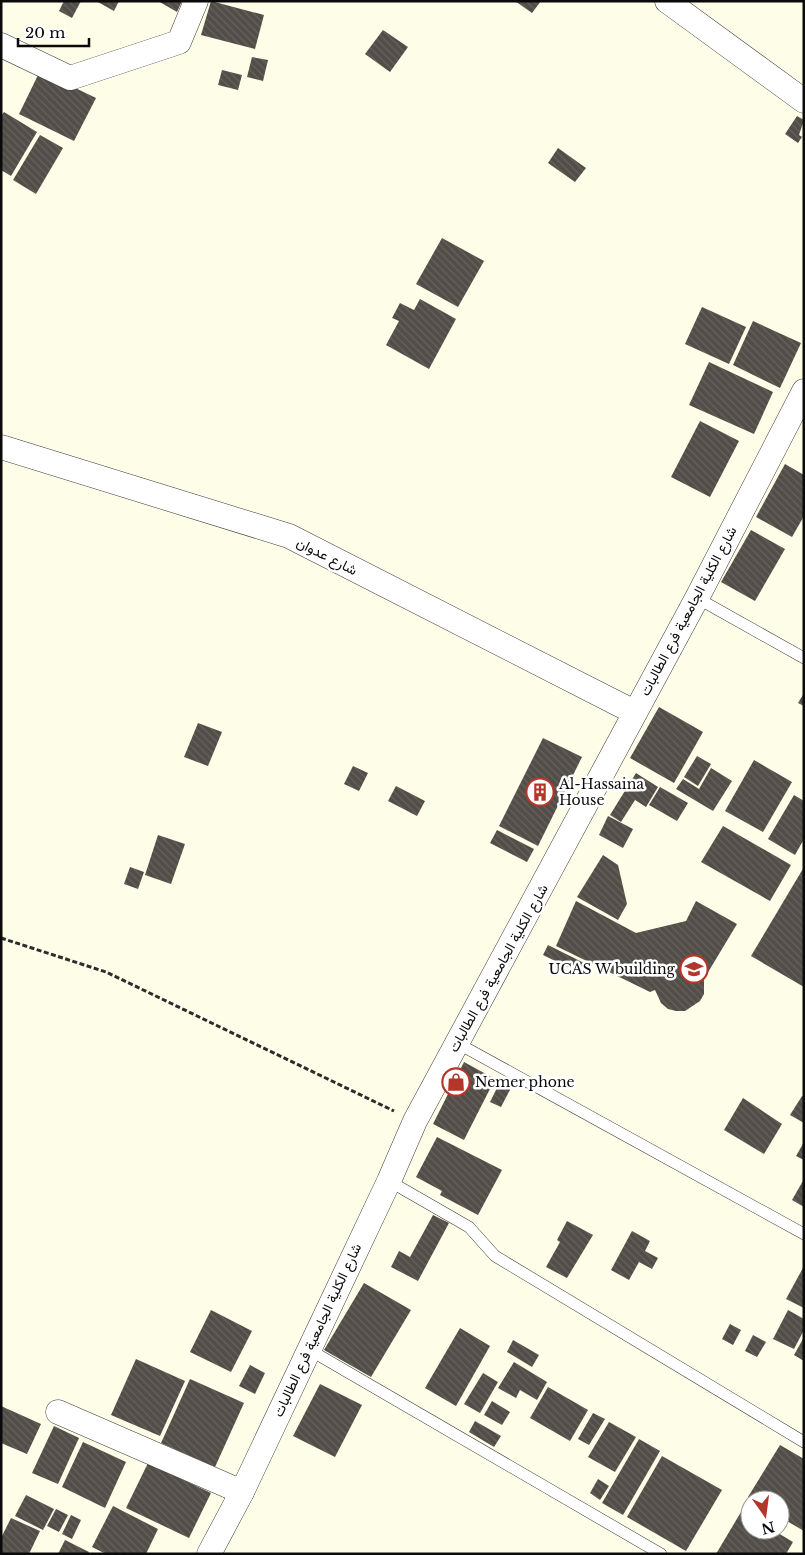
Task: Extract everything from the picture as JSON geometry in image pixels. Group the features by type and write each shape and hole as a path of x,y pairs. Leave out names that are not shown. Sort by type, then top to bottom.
{"street":[{"path":"1,45 70,78 179,42 196,1"},
{"path":"667,1 804,101"},
{"name":"شارع الكلية الجامعية فرع الطالبات","path":"209,1554 242,1492 389,1181 415,1120 634,712 698,598 804,391"},
{"name":"شارع عدوان","path":"1,447 289,536 634,712"},
{"path":"58,1412 242,1492"}],"lane":[{"path":"698,598 804,658"},
{"path":"457,1043 804,1234"},
{"path":"389,1181 469,1227 495,1256 804,1442"},
{"path":"308,1349 661,1554"}],"path":[{"path":"1,938 106,972 415,1120"}],"building":[{"path":"64,1 81,1 72,18 59,11"},
{"path":"96,1 119,1 114,11"},
{"path":"158,1 182,1 177,12"},
{"path":"211,1 264,15 255,49 201,35"},
{"path":"515,1 541,1 532,13"},
{"path":"383,30 408,47 390,72 365,54"},
{"path":"252,57 268,60 263,81 247,77"},
{"path":"222,70 242,75 238,90 218,85"},
{"path":"40,71 96,98 74,141 19,114"},
{"path":"4,112 37,132 11,176 1,170 1,116"},
{"path":"797,116 804,120 799,135 802,137 798,143 785,134"},
{"path":"40,135 63,148 36,194 13,180"},
{"path":"558,148 586,168 575,182 548,163"},
{"path":"442,238 484,261 458,307 416,284"},
{"path":"420,299 456,319 429,369 386,345 399,321 392,318 400,303 414,310"},
{"path":"702,307 746,327 729,364 685,344"},
{"path":"753,321 801,343 780,388 733,365"},
{"path":"709,362 773,392 754,434 689,405"},
{"path":"700,421 739,441 710,497 671,477"},
{"path":"785,464 804,475 804,516 792,537 756,517"},
{"path":"751,530 785,549 755,601 721,582"},
{"path":"804,693 804,706 798,703"},
{"path":"659,707 703,732 674,783 630,758"},
{"path":"198,723 222,732 208,766 184,757"},
{"name":"Al-Hassaina House","path":"543,738 582,757 538,846 499,826"},
{"path":"697,756 711,764 698,786 684,777"},
{"path":"754,760 792,782 763,832 725,811"},
{"path":"353,766 368,773 359,791 344,784"},
{"path":"711,768 732,781 713,811 676,789 683,779 699,789"},
{"path":"636,773 658,787 646,807 635,800 621,822 610,815"},
{"path":"396,786 425,801 417,816 388,801"},
{"path":"660,787 688,803 677,821 649,805"},
{"path":"794,795 804,801 804,839 795,855 768,839"},
{"path":"608,816 633,829 623,848 599,835"},
{"path":"723,826 791,865 770,901 701,862"},
{"path":"497,830 534,849 527,862 490,843"},
{"path":"158,835 185,844 171,884 145,875"},
{"path":"603,855 618,865 627,904 618,920 577,897"},
{"path":"130,867 144,872 138,889 124,884"},
{"path":"804,867 804,987 751,956"},
{"path":"576,901 636,933 686,921 696,901 737,924 704,979 704,994 700,1001 685,1011 676,1011 668,1009 661,1003 655,990 650,992 556,946"},
{"path":"548,945 584,963 578,972 543,955"},
{"path":"464,1062 495,1079 464,1140 433,1124"},
{"path":"501,1080 512,1086 501,1107 490,1102"},
{"path":"802,1096 804,1097 804,1123 790,1115"},
{"path":"743,1098 782,1124 764,1154 724,1130"},
{"path":"437,1137 502,1170 478,1215 440,1195 442,1191 416,1177"},
{"path":"804,1142 804,1160 796,1156"},
{"path":"804,1179 804,1207 792,1200"},
{"path":"433,1215 449,1223 418,1281 391,1267 399,1251 410,1257"},
{"path":"567,1221 593,1235 567,1278 546,1267 560,1242 557,1240"},
{"path":"632,1231 650,1241 645,1251 658,1258 652,1269 639,1262 629,1280 611,1270"},
{"path":"804,1266 804,1308 786,1299"},
{"path":"364,1283 411,1310 371,1377 324,1350"},
{"path":"211,1310 252,1331 231,1372 190,1352"},
{"path":"788,1310 804,1319 804,1330 794,1349 773,1339"},
{"path":"730,1324 741,1330 733,1345 722,1339"},
{"path":"460,1328 490,1346 456,1406 425,1388"},
{"path":"753,1335 766,1342 757,1357 745,1351"},
{"path":"804,1337 804,1361 794,1355"},
{"path":"513,1340 539,1355 532,1367 507,1352"},
{"path":"136,1359 185,1381 160,1436 111,1415"},
{"path":"514,1362 547,1382 537,1400 520,1390 516,1398 498,1388"},
{"path":"250,1365 265,1373 255,1394 239,1386"},
{"path":"483,1373 498,1382 480,1413 464,1404"},
{"path":"190,1379 244,1403 215,1467 161,1443"},
{"path":"320,1384 362,1405 335,1457 293,1436"},
{"path":"548,1387 588,1410 570,1441 530,1418"},
{"path":"492,1401 510,1412 502,1425 484,1415"},
{"path":"1,1406 41,1424 27,1454 1,1443"},
{"path":"593,1413 605,1419 589,1445 578,1439"},
{"path":"475,1421 501,1436 494,1447 469,1432"},
{"path":"609,1422 636,1437 615,1472 588,1457"},
{"path":"54,1426 79,1438 58,1484 32,1473"},
{"path":"639,1439 660,1451 623,1515 602,1503"},
{"path":"83,1442 126,1462 105,1508 62,1487"},
{"path":"780,1445 804,1459 804,1531 790,1523 790,1490 752,1490"},
{"path":"662,1456 722,1490 686,1551 627,1517"},
{"path":"148,1463 211,1493 189,1538 126,1508"},
{"path":"598,1479 609,1486 600,1500 590,1493"},
{"path":"26,1495 54,1509 43,1530 15,1516"},
{"path":"113,1506 158,1529 146,1554 106,1554 92,1547"},
{"path":"56,1509 68,1515 59,1532 47,1526"},
{"path":"740,1514 740,1540 790,1540 793,1542 786,1554 716,1554"},
{"path":"71,1515 81,1520 72,1539 62,1534"},
{"path":"11,1518 40,1531 29,1554 1,1554 1,1538"},
{"path":"65,1540 89,1552 88,1554 58,1554"}],"place":[{"name":"Al-Hassaina House","path":"540,792"},
{"name":"UCAS W building","path":"694,969"},
{"name":"Nemer phone","path":"456,1082"}]}
